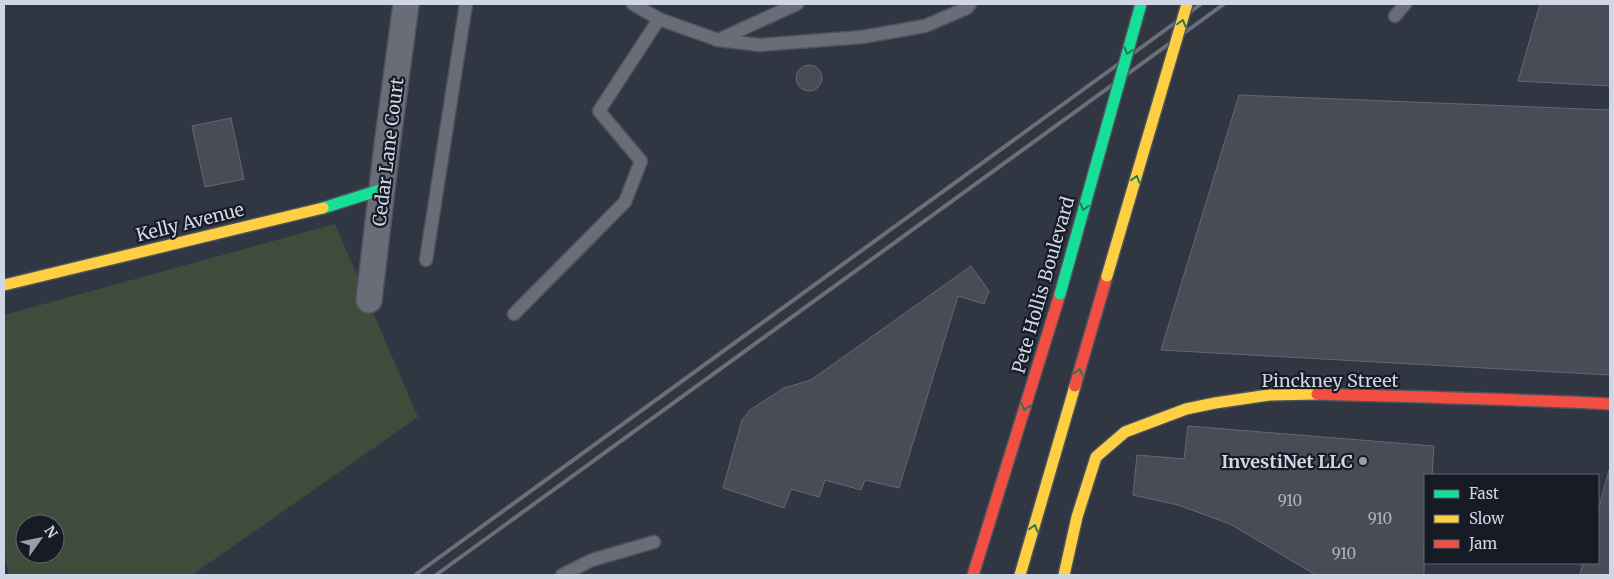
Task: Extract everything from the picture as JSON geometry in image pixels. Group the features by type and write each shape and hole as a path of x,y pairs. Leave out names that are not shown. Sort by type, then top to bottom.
{"main road":[{"name":"Pete Hollis Boulevard","path":"973,575 1060,294 1141,4"},
{"path":"1020,575 1187,4"},
{"name":"Kelly Avenue","path":"4,285 338,204 384,189"},
{"name":"Pinckney Street","path":"1064,575 1077,517 1096,457 1125,432 1186,409 1269,395 1309,394 1460,400 1514,399 1610,404"}],"street":[{"name":"Cedar Lane Court","path":"370,300 384,189 387,146 406,4"}],"lane":[{"path":"426,260 466,4"},
{"path":"633,4 659,19 718,40 760,45 862,37 925,26 966,8 970,4"},
{"path":"718,40 797,4"},
{"path":"1395,16 1405,4"},
{"path":"514,314 625,202 641,161 599,111 659,19"},
{"path":"562,575 592,560 654,542"}],"green space":[{"path":"335,224 418,417 192,575 9,575 4,554 4,315"}],"building":[{"path":"1540,4 1610,4 1610,86 1518,81"},
{"path":"809,65 818,69 822,78 818,87 809,91 800,87 796,78 800,69"},
{"path":"1239,95 1610,110 1610,375 1161,350"},
{"path":"231,118 244,179 205,187 192,126"},
{"path":"971,266 989,291 984,304 958,296 899,488 865,480 861,490 825,480 819,497 791,489 784,508 723,488 742,420 750,410 784,388 811,380"},
{"path":"1188,426 1434,446 1432,474 1424,474 1424,575 1316,575 1230,524 1178,505 1133,495 1137,455 1184,459"},
{"path":"1609,470 1610,575 1580,575 1583,564 1599,564 1599,507"}],"railway":[{"path":"415,575 1201,4"},
{"path":"436,575 1224,4"}],"traffic: fast":[{"path":"1060,294 1141,4"},
{"path":"323,208 383,189"}],"traffic: slow":[{"path":"1107,276 1187,4"},
{"path":"4,285 323,208"},
{"path":"1020,575 1075,386"},
{"path":"1064,575 1077,517 1096,457 1125,432 1186,409 1215,403 1269,395 1317,394"}],"traffic: jam":[{"path":"1075,386 1107,276"},
{"path":"973,575 1060,294"},
{"path":"1317,394 1610,404"}],"place":[{"name":"InvestiNet LLC","path":"1363,461"}]}
